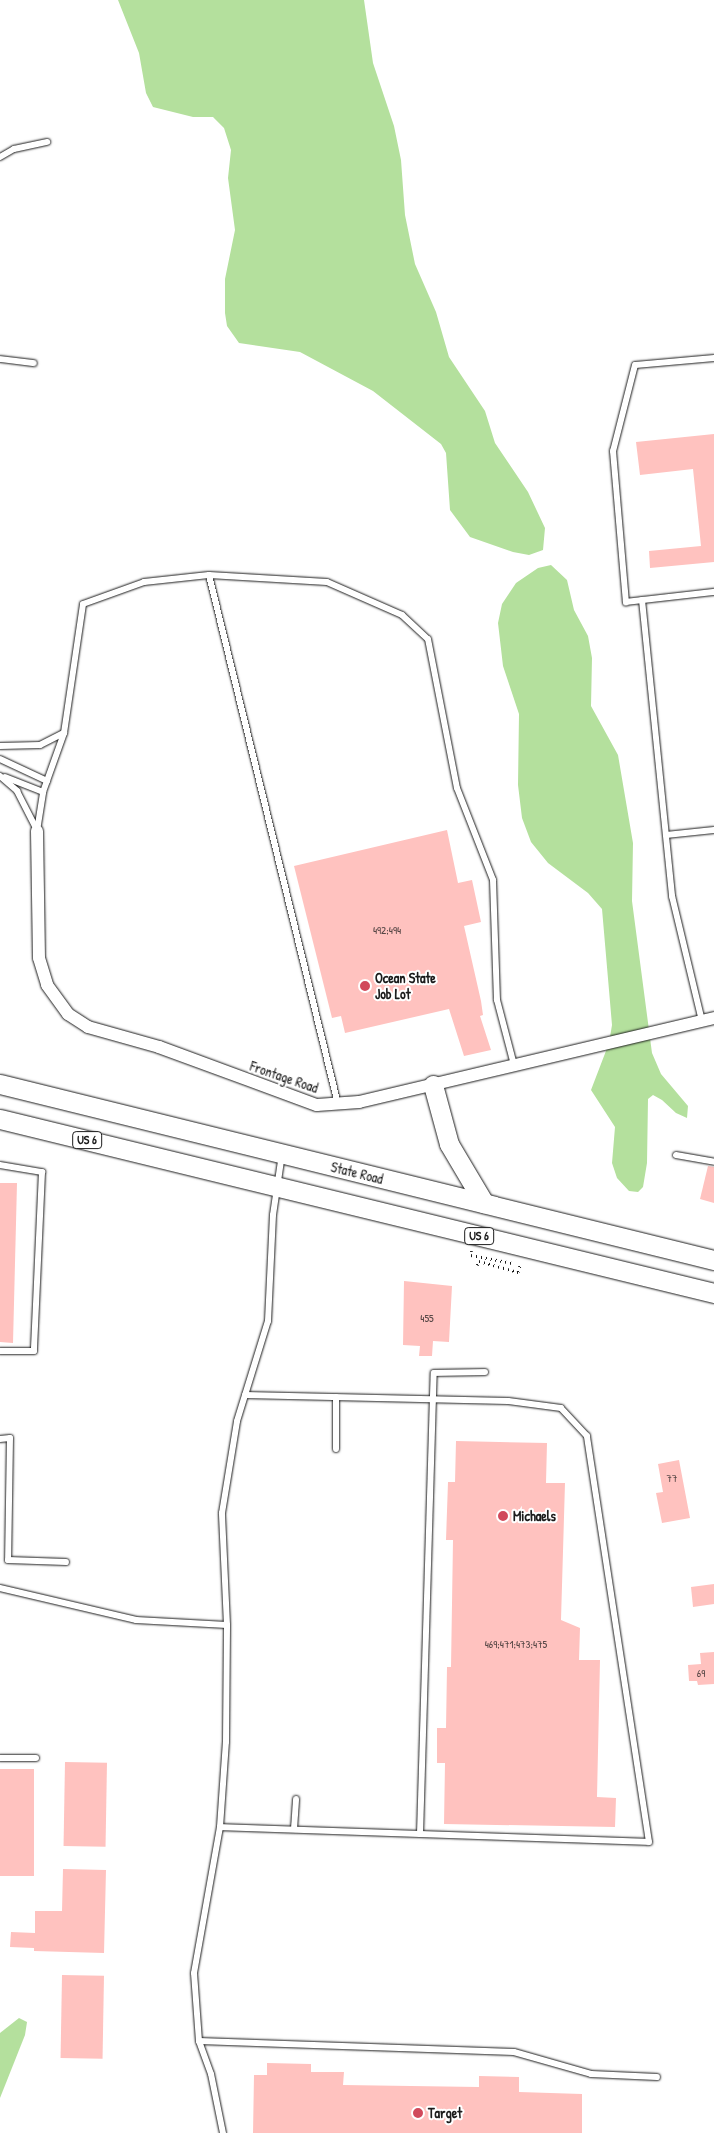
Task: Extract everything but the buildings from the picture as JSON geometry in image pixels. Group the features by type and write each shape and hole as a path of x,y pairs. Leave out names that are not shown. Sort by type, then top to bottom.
{"main road":[{"name":"State Road","path":"0,1084 714,1260"},
{"path":"433,1084 448,1144 484,1204"},
{"name":"US 6","path":"0,1119 714,1293"}],"street":[{"name":"Frontage Road","path":"37,831 39,958 47,985 68,1014 88,1027 159,1047 306,1102 338,1105 708,1020"}],"lane":[{"path":"0,157 14,148 47,142"},
{"path":"714,358 635,365 613,451 626,602 714,592"},
{"path":"0,359 34,363"},
{"path":"210,575 338,1105"},
{"path":"37,831 43,792 64,733 83,604 144,582 210,575 327,582 402,615 428,639 457,788 493,880 497,1000 514,1065"},
{"path":"642,600 672,896 708,1020"},
{"path":"0,746 40,745 64,733"},
{"path":"0,759 47,781"},
{"path":"0,776 43,792"},
{"path":"0,776 17,791 37,831"},
{"path":"666,835 714,830"},
{"path":"223,2133 211,2074 199,2042 194,1973 220,1826 226,1742 227,1626 222,1513 237,1421 268,1321 276,1187 282,1154"},
{"path":"676,1155 714,1162"},
{"path":"0,1165 42,1172 34,1351 0,1351"},
{"path":"420,1834 434,1373 485,1372"},
{"path":"220,1826 649,1842 587,1436 561,1408 508,1401 245,1396"},
{"path":"336,1398 336,1450"},
{"path":"0,1439 10,1438 8,1560"},
{"path":"0,1557 8,1560 66,1562"},
{"path":"0,1588 136,1620 227,1626"},
{"path":"0,1758 36,1758"},
{"path":"294,1829 296,1799"},
{"path":"199,2042 514,2052 591,2074 657,2077"}],"path":[{"path":"472,1249 471,1255 521,1264 518,1272 479,1261 477,1265"}],"green space":[{"path":"118,0 364,0 373,63 394,126 401,160 405,215 415,264 436,312 449,357 485,411 495,443 528,492 545,528 543,550 529,555 513,552 470,537 450,510 446,453 441,444 373,391 300,352 239,343 227,326 225,313 225,279 235,230 228,178 231,150 224,128 213,117 193,117 153,107 146,93 139,53"},
{"path":"551,565 567,580 574,610 588,636 592,658 591,706 618,755 633,843 632,901 652,1053 661,1074 688,1106 687,1118 676,1113 662,1100 653,1095 648,1099 647,1163 643,1187 638,1192 629,1191 617,1178 612,1163 615,1127 591,1090 609,1043 612,1025 602,909 588,893 548,863 531,842 522,818 518,785 519,714 503,666 498,623 502,604 516,583 538,568"},
{"path":"19,2018 27,2022 25,2035 0,2098 0,2033"}],"place":[{"name":"Ocean State Job Lot","path":"365,986"},
{"name":"Michaels","path":"503,1516"},
{"name":"Target","path":"418,2113"}]}
